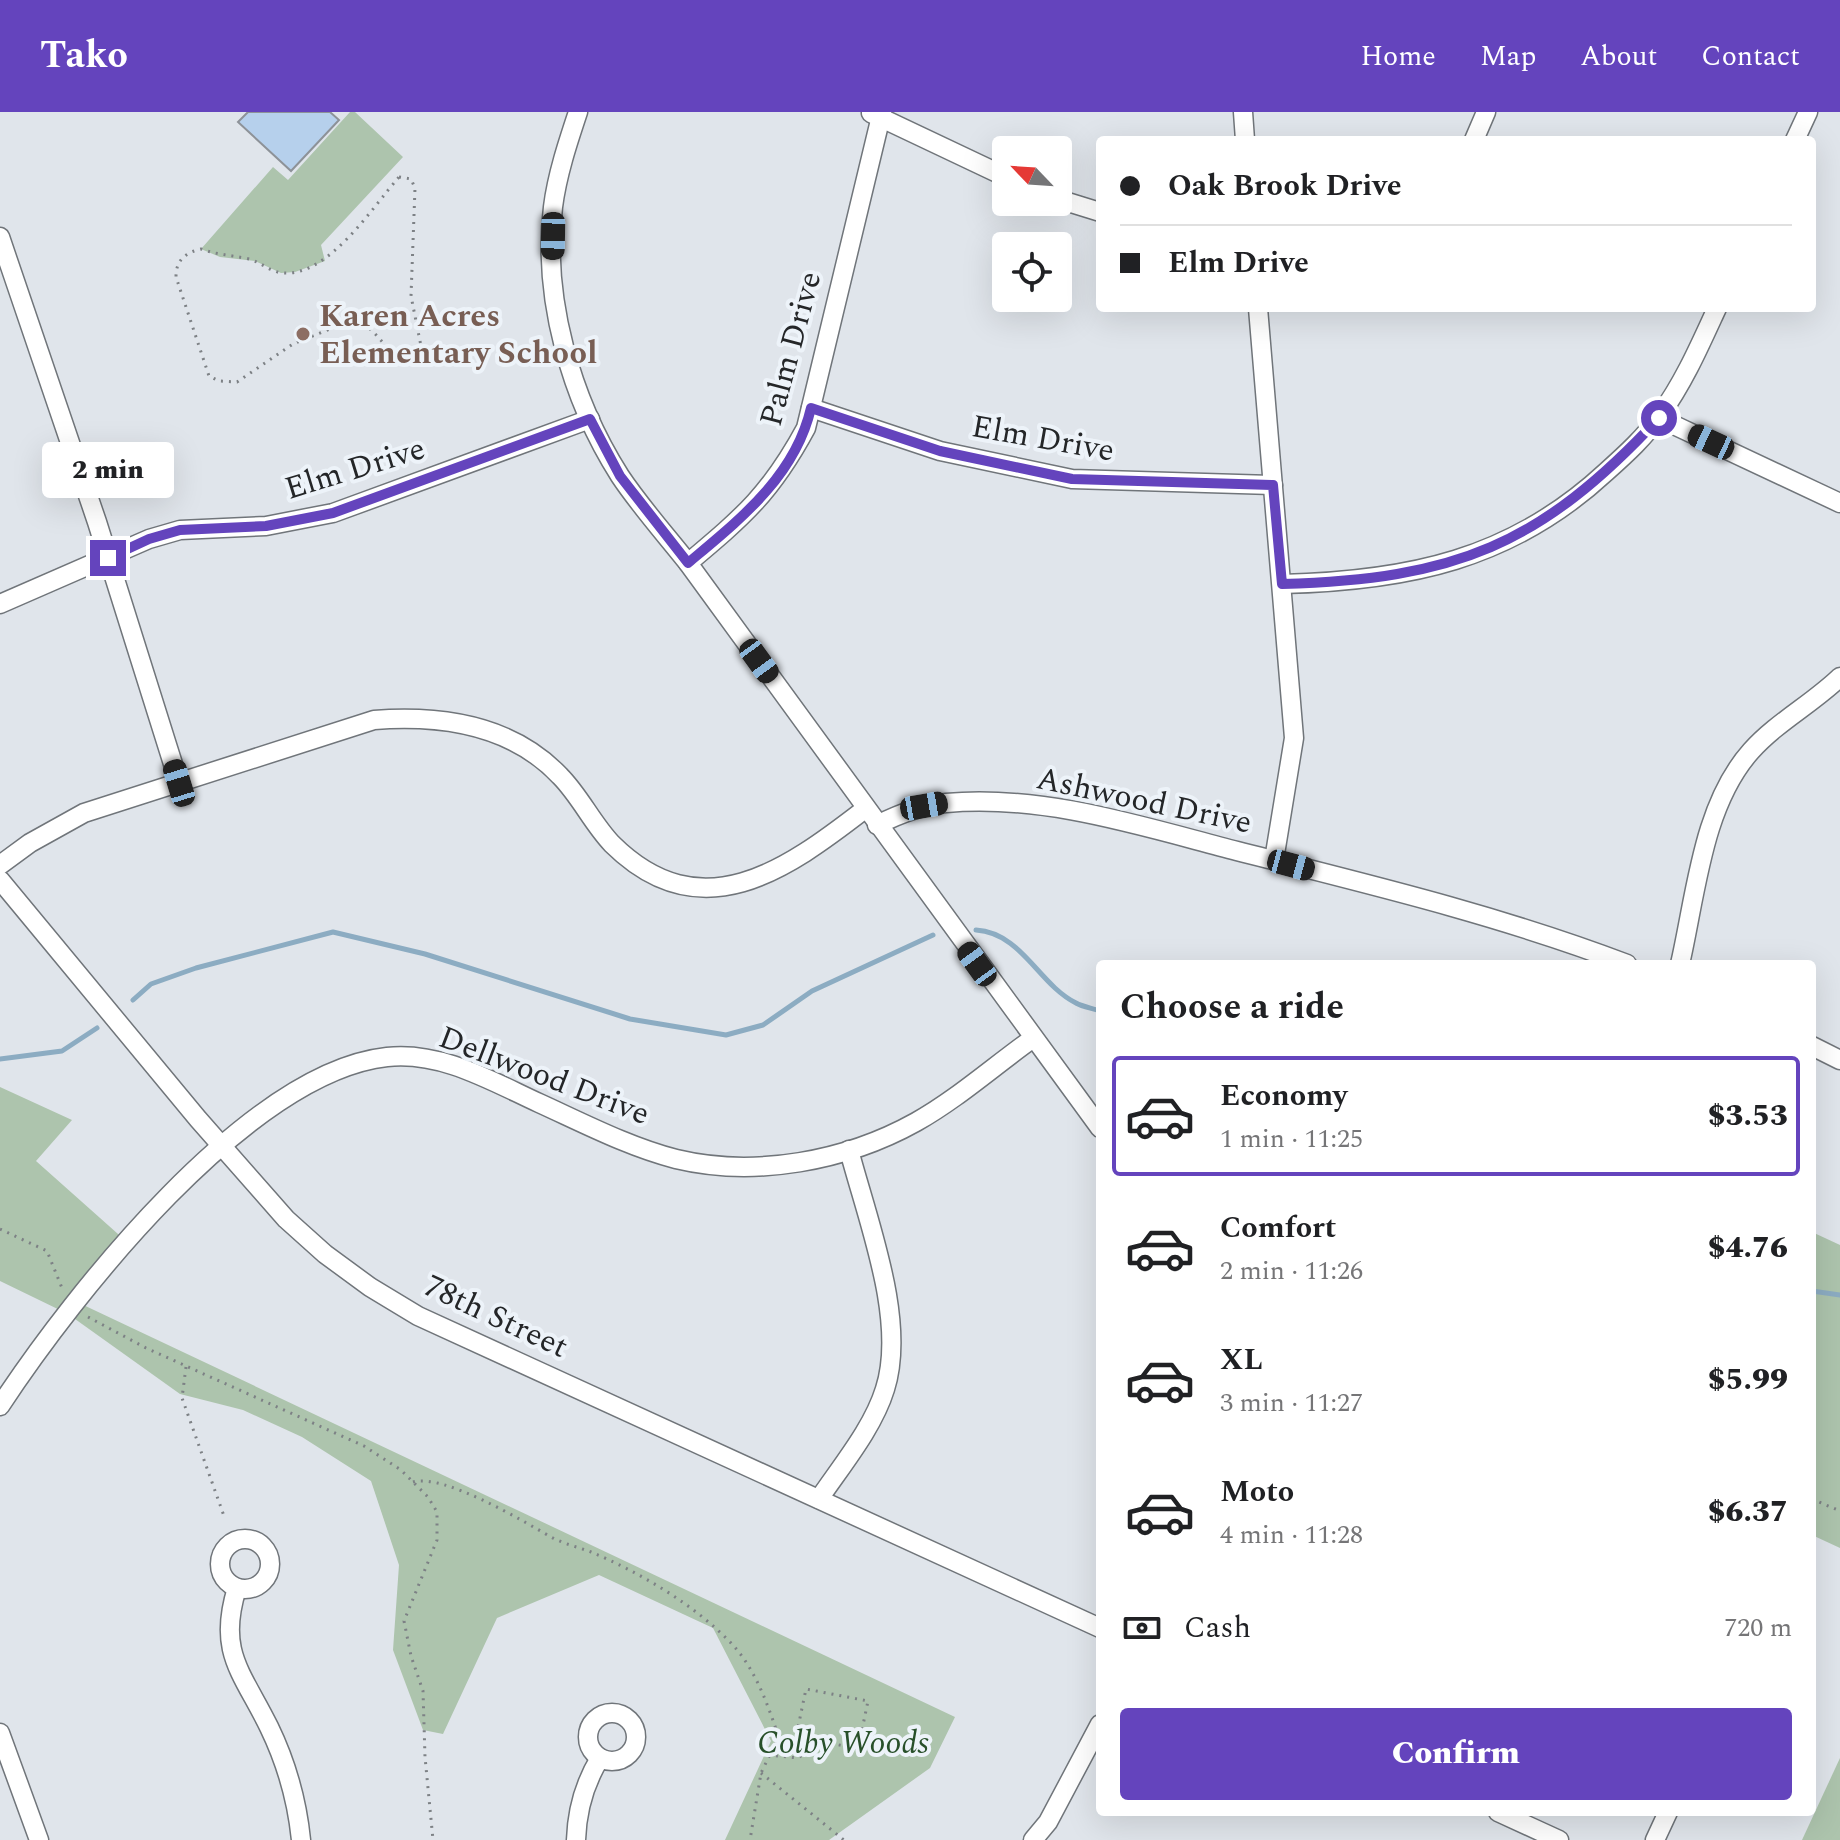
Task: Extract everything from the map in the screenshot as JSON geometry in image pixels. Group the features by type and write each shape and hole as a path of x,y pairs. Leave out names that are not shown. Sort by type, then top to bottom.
{"street":[{"path":"578,112 553,207 552,265 566,353 590,419 620,476 688,563 1096,1123"},
{"path":"1243,112 1245,136"},
{"path":"1476,136 1486,112"},
{"path":"1797,136 1808,112"},
{"path":"878,114 992,170"},
{"name":"Palm Drive","path":"688,563 748,513 781,473 806,428 878,114"},
{"path":"1072,203 1096,211"},
{"path":"0,237 108,558 179,783"},
{"path":"1258,312 1294,738 1274,860"},
{"path":"1282,584 1407,575 1453,563 1517,536 1589,488 1659,418 1693,360 1715,312"},
{"name":"Elm Drive","path":"811,408 940,451 1072,479 1273,485"},
{"path":"1659,418 1840,503"},
{"name":"Elm Drive","path":"0,604 149,539 180,530 266,526 333,513 590,419"},
{"path":"1681,960 1711,828 1727,787 1759,743 1840,677"},
{"path":"0,865 18,855 30,843 84,813 374,720 417,716 460,722 501,736 559,775 612,844 641,867 667,881 715,887 747,883 794,863 865,809"},
{"name":"Ashwood Drive","path":"877,825 900,813 944,803 1002,804 1091,815 1274,860 1519,927 1615,960"},
{"name":"78th Street","path":"0,880 222,1147 286,1219 370,1287 418,1316 1096,1626"},
{"name":"Dellwood Drive","path":"0,1406 75,1305 159,1207 222,1147 315,1078 351,1063 389,1056 435,1059 621,1139 675,1158 746,1166 801,1163 849,1150 919,1120 1032,1039"},
{"path":"1816,1048 1840,1060"},
{"path":"819,1499 869,1423 885,1391 892,1360 893,1328 887,1297 849,1150"},
{"path":"237,1588 229,1613 229,1645 238,1675 282,1756 301,1840"},
{"path":"1033,1840 1048,1822 1096,1732"},
{"path":"0,1733 39,1840"},
{"path":"576,1840 577,1814 591,1773 600,1758"},
{"path":"1507,1816 1559,1840"},
{"path":"1655,1840 1666,1816"}],"path":[{"path":"399,177 411,179 415,188 411,296 422,351 415,362 400,359 376,332 355,319 293,344 237,382 219,381 204,367 181,295 176,267 184,255 201,249 220,257 255,261 281,273 295,272 325,261 399,177"},
{"path":"0,1229 47,1251 62,1290 87,1317 186,1367 364,1446 413,1482 437,1512 439,1526 430,1559 404,1621 411,1656 423,1691 433,1840"},
{"path":"186,1367 182,1398 224,1516"},
{"path":"413,1482 424,1478 448,1485 516,1515 553,1538 593,1553 646,1581 704,1619 743,1656 777,1732 761,1773 750,1840"},
{"path":"1816,1501 1840,1511"},
{"path":"806,1689 868,1701 858,1749 811,1739 796,1737 806,1689"},
{"path":"768,1755 798,1758 804,1754 811,1739"},
{"path":"761,1773 844,1840"}],"green space":[{"path":"350,112 355,112 403,157 321,245 325,261 295,272 281,273 255,261 220,257 201,249 273,167 288,180"},
{"name":"Colby Woods","path":"0,1087 72,1120 36,1161 127,1242 77,1302 955,1717 930,1768 829,1840 725,1840 771,1741 713,1628 599,1575 497,1618 443,1734 423,1730 393,1650 399,1565 371,1481 302,1437 243,1410 180,1394 68,1314 0,1281"},
{"path":"1816,1234 1840,1245 1840,1548 1816,1537"},
{"path":"1840,1758 1840,1840 1802,1840 1813,1816 1816,1816"}],"building":[{"path":"248,112 330,112 339,120 291,171 238,122"}],"waterway":[{"path":"976,930 1006,940 1063,995 1096,1010"},
{"path":"133,1000 151,984 196,968 333,932 425,954 630,1019 726,1035 763,1025 812,991 933,935"},
{"path":"0,1059 62,1051 97,1028"},
{"path":"1816,1292 1840,1295"}],"place":[{"name":"Karen Acres Elementary School","path":"303,334"}],"route":[{"path":"108,558 149,539 180,530 266,526 333,513 590,419 620,476 688,563 748,513 781,473 806,428 811,408 940,451 1072,479 1273,485 1282,584 1340,582 1407,575 1453,563 1517,536 1589,488 1659,418"}]}
